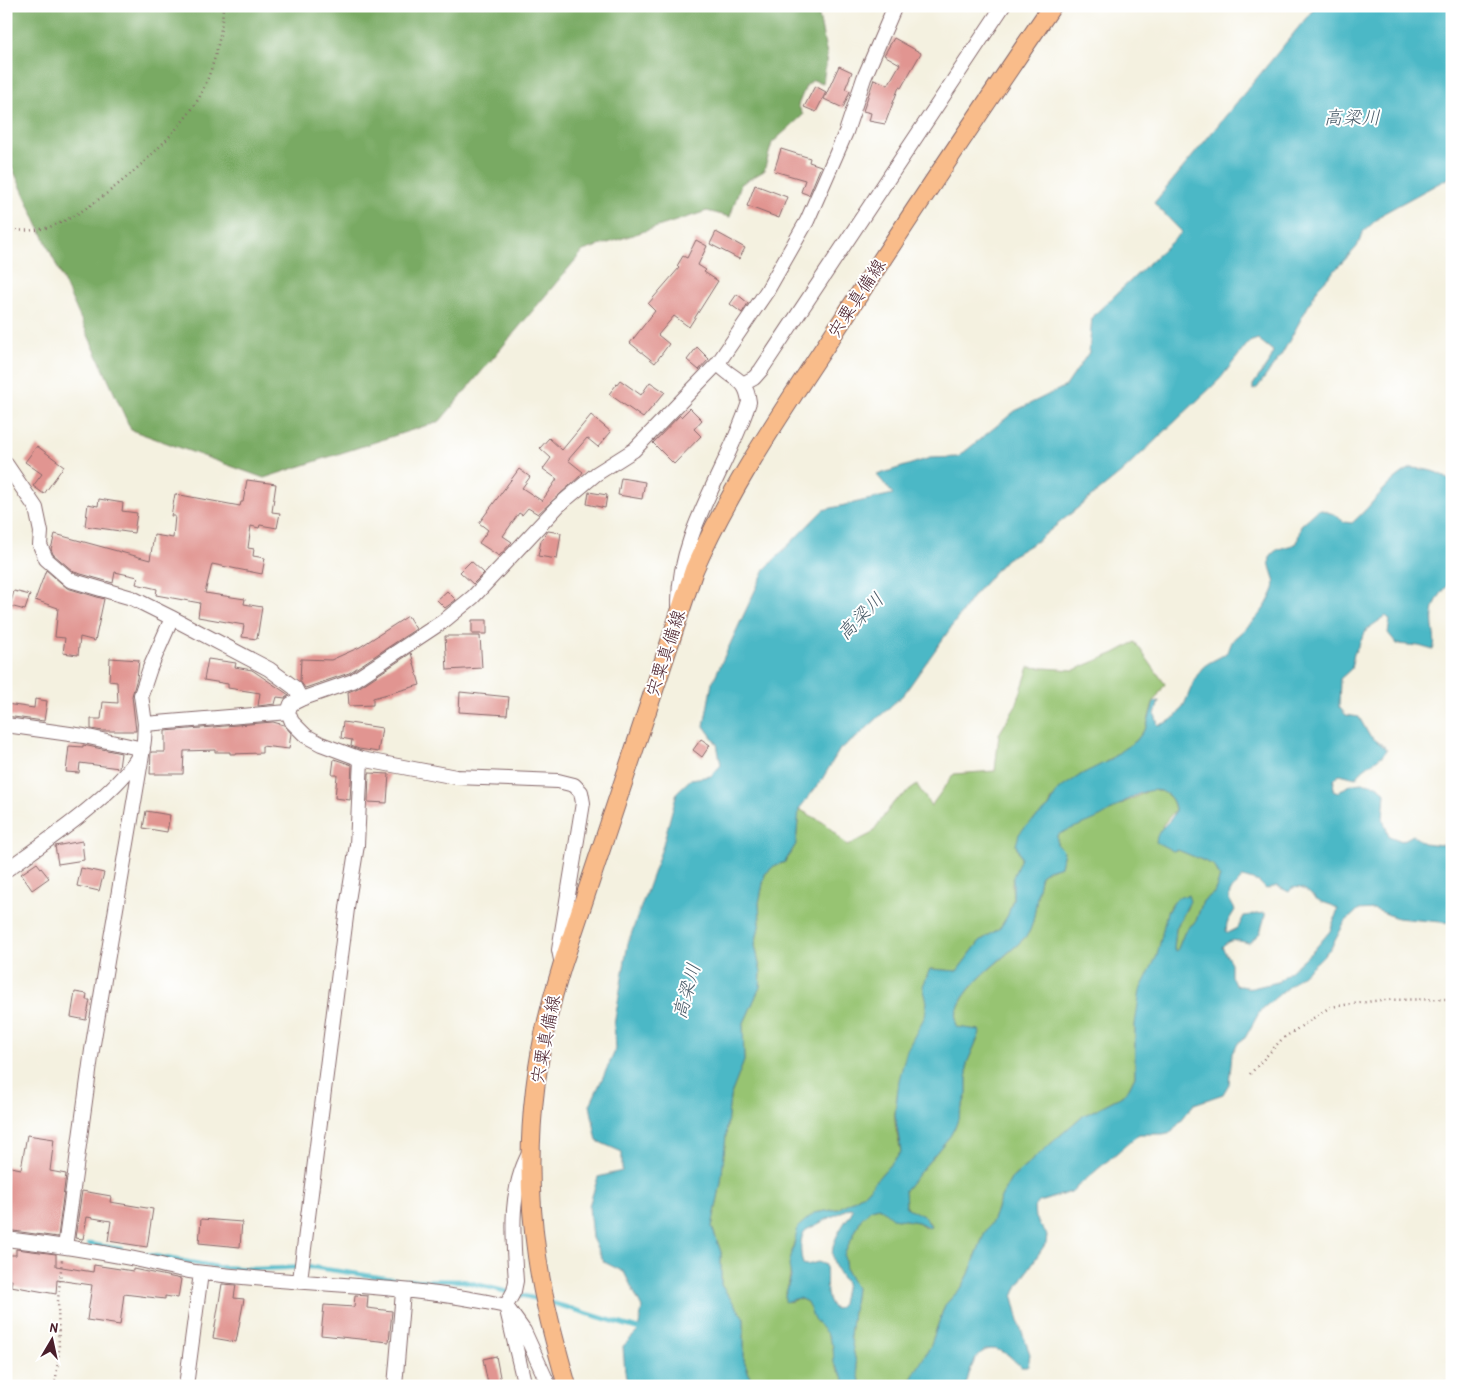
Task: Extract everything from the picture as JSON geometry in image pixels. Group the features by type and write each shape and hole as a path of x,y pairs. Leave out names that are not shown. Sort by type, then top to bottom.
{"main road":[{"name":"宍粟真備線","path":"567,1386 548,1314 537,1257 530,1201 530,1152 536,1070 553,995 562,966 679,611 712,527 758,446 1052,6"}],"street":[{"path":"562,966 558,950 583,802 581,792 574,785 558,781 456,777 362,759 321,744 306,736 292,722 288,712 291,704 301,699 353,681 446,620 474,597 558,506 596,474 634,450 718,363 767,291 807,221 846,132 864,78 895,6"},
{"path":"743,384 754,378 761,370 1004,6"},
{"path":"679,611 678,590 699,517 749,402 748,390 718,363"},
{"path":"6,464 36,508 41,532 40,545 46,559 70,580 132,598 172,618 269,669 295,688 301,699"},
{"path":"65,1247 92,1050 143,749 145,724 141,695 150,668 172,618"},
{"path":"145,724 288,712"},
{"path":"6,725 84,736 143,749"},
{"path":"6,870 87,809 121,777 143,749"},
{"path":"300,1280 348,901 357,845 362,759"},
{"path":"525,1386 506,1306 514,1291 516,1281 514,1209 521,1168 530,1152"},
{"path":"6,1239 65,1247 201,1273 300,1280 469,1298 506,1306 524,1331 549,1386"},
{"path":"186,1386 201,1273"},
{"path":"394,1386 403,1292"}],"path":[{"path":"6,229 25,232 55,225 77,214 125,180 170,134 200,96 216,57 223,6"},
{"path":"1250,1074 1282,1039 1330,1007 1381,1000 1452,999"},
{"path":"55,1386 59,1352 58,1300 65,1247"}],"green space":[{"path":"6,6 817,6 827,55 823,83 813,80 806,86 798,105 803,115 772,143 764,171 741,184 730,217 707,211 583,251 440,421 264,478 131,430 6,154"},
{"path":"1135,642 1165,684 1153,703 1146,728 1136,741 1097,768 1082,774 1052,799 1049,807 1033,821 1016,845 1021,858 1012,883 1013,899 1008,915 1000,928 980,941 957,971 930,969 925,983 926,1014 902,1075 896,1100 895,1123 901,1152 865,1193 838,1209 814,1213 794,1242 789,1283 785,1295 789,1302 799,1298 807,1302 833,1346 836,1367 844,1378 842,1386 753,1386 744,1360 744,1318 721,1285 721,1252 712,1227 721,1183 730,1097 744,1061 743,1025 760,987 761,973 755,945 760,922 759,903 765,874 774,866 785,862 796,844 799,809 826,824 847,846 871,834 894,802 917,785 931,806 954,774 995,771 999,734 1016,706 1029,667 1074,670 1115,653"},
{"path":"1150,790 1167,794 1172,800 1175,810 1162,826 1178,850 1214,865 1220,877 1214,893 1203,901 1196,921 1185,931 1177,951 1174,949 1176,929 1188,906 1173,902 1167,912 1161,944 1138,1010 1135,1025 1135,1076 1129,1088 1122,1096 1081,1117 1011,1179 1001,1197 993,1220 984,1234 969,1274 962,1287 945,1305 930,1347 908,1385 861,1386 850,1335 856,1289 846,1270 844,1255 861,1219 871,1209 879,1207 893,1218 918,1222 925,1227 931,1226 928,1220 906,1207 905,1190 950,1136 956,1125 967,1093 967,1063 980,1033 979,1030 957,1027 957,1014 961,1001 982,976 1018,944 1030,930 1041,875 1048,870 1061,866 1064,851 1057,844 1057,835"}],"water":[{"name":"高梁川","path":"1316,6 1452,6 1452,176 1384,213 1363,232 1357,247 1318,288 1282,354 1257,388 1253,390 1253,385 1271,359 1273,351 1258,339 1249,342 1220,379 1122,472 1037,541 1006,559 974,595 904,694 856,738 840,749 821,781 799,809 796,844 785,862 774,866 765,874 759,903 760,922 755,945 761,973 760,987 743,1025 744,1061 730,1097 721,1183 712,1227 721,1252 721,1285 744,1318 744,1360 753,1386 628,1386 623,1346 638,1331 642,1308 624,1272 604,1262 592,1238 589,1206 598,1177 622,1171 622,1152 597,1141 590,1105 616,1049 614,1025 628,943 662,848 677,792 691,779 711,776 721,765 717,744 704,726 712,683 765,569 823,510 893,494 877,475 930,458 958,457 1015,411 1066,386 1089,352 1092,317 1182,232 1154,203"},
{"path":"1411,468 1428,470 1438,473 1452,483 1452,581 1439,596 1434,607 1435,641 1433,650 1419,646 1397,644 1388,633 1390,620 1386,616 1367,629 1354,654 1351,669 1340,679 1339,707 1346,715 1359,717 1369,735 1387,749 1382,756 1364,769 1356,778 1340,774 1334,780 1333,791 1338,793 1347,787 1357,784 1368,783 1379,786 1385,793 1383,819 1389,836 1402,841 1413,835 1423,843 1452,846 1452,923 1397,918 1374,909 1358,910 1345,922 1331,948 1260,1011 1245,1038 1239,1042 1232,1053 1229,1084 1223,1094 1194,1104 1172,1132 1139,1134 1071,1192 1039,1202 1034,1208 1035,1218 1047,1235 1046,1243 1018,1285 1013,1297 1030,1354 1028,1367 1021,1367 1003,1352 994,1349 987,1350 981,1353 973,1364 966,1386 907,1386 930,1347 945,1305 962,1287 969,1274 984,1234 993,1220 1001,1197 1011,1179 1081,1117 1122,1096 1129,1088 1135,1076 1135,1025 1140,990 1157,956 1167,912 1177,898 1188,895 1190,901 1176,929 1174,949 1177,951 1185,931 1196,921 1203,901 1214,893 1220,877 1214,865 1178,850 1173,851 1156,842 1159,832 1174,814 1175,810 1170,797 1161,791 1143,792 1100,817 1057,835 1057,844 1064,851 1061,866 1048,870 1041,875 1030,930 1018,944 981,976 961,1001 956,1014 957,1027 979,1030 980,1033 967,1063 967,1093 956,1125 950,1136 905,1190 906,1207 925,1217 931,1226 928,1227 918,1222 892,1218 879,1207 871,1209 861,1219 844,1255 846,1270 856,1288 850,1335 861,1386 842,1386 844,1378 834,1363 833,1346 827,1334 814,1319 807,1302 799,1298 785,1302 785,1295 791,1277 789,1265 798,1227 814,1213 838,1209 865,1193 901,1152 895,1115 899,1080 907,1050 925,1016 927,1002 923,986 930,969 957,971 980,941 1000,928 1008,915 1013,899 1013,877 1021,858 1016,845 1019,834 1049,807 1058,790 1082,774 1110,760 1136,741 1146,728 1154,702 1159,701 1155,714 1158,725 1168,722 1180,711 1202,668 1227,652 1233,639 1254,621 1267,604 1275,584 1270,566 1270,557 1273,553 1278,549 1297,543 1301,525 1319,509 1336,515 1344,522 1352,523 1402,473","holes":["1243,877 1259,882 1266,889 1277,886 1289,892 1292,888 1300,888 1320,901 1338,909 1330,931 1314,950 1278,982 1252,988 1235,985 1231,976 1231,963 1222,947 1231,941 1249,943 1260,933 1265,913 1244,916 1238,928 1228,933 1226,931 1227,923 1235,910 1229,899 1230,892","849,1208 853,1209 835,1239 832,1254 836,1268 846,1283 842,1304 837,1309 833,1308 828,1298 826,1265 818,1262 807,1265 803,1264 801,1241 806,1230"]}],"building":[{"path":"894,38 921,53 901,88 899,87 885,124 869,121 871,113 863,111 874,79 888,85 900,64 884,55"},
{"path":"839,66 852,72 845,89 850,91 843,108 824,99"},
{"path":"815,86 826,92 816,112 804,107"},
{"path":"781,149 810,158 809,162 821,166 809,195 801,192 805,180 774,171"},
{"path":"755,185 787,197 779,218 747,206"},
{"path":"716,232 745,248 739,259 710,244"},
{"path":"696,240 707,246 698,265 706,270 704,272 718,281 689,327 674,316 658,335 669,344 655,363 630,343 655,311 648,304 679,268 677,266 683,256 687,258"},
{"path":"737,294 748,303 742,313 730,304"},
{"path":"697,347 709,359 699,370 687,360"},
{"path":"620,380 641,395 650,382 665,392 643,418 609,394"},
{"path":"690,408 702,420 694,429 701,436 674,464 653,443 680,415 681,417"},
{"path":"591,415 611,432 598,447 587,438 568,460 583,472 580,476 538,514 528,508 522,515 519,513 503,536 512,542 499,556 479,543 488,530 479,523 519,469 530,477 522,488 542,501 557,479 543,469 551,458 540,448 549,438 562,450"},
{"path":"37,446 64,466 44,494 33,486 42,474 25,462"},
{"path":"621,478 645,482 642,499 618,495"},
{"path":"247,480 276,484 272,512 280,513 277,528 260,525 259,528 251,526 248,548 254,549 253,556 265,558 262,574 212,564 205,593 245,599 244,604 262,607 257,639 242,637 244,625 198,617 200,603 156,595 157,589 136,584 138,577 115,572 113,583 74,572 53,554 51,549 55,534 150,560 154,535 173,538 175,516 171,516 175,494 240,506 241,502 243,502"},
{"path":"589,492 607,495 605,508 587,504"},
{"path":"99,499 123,503 122,511 137,513 134,533 85,526 88,504 98,506"},
{"path":"548,531 561,533 557,559 538,556 541,541"},
{"path":"471,561 484,573 473,584 460,572"},
{"path":"46,570 67,588 104,599 95,641 80,637 78,655 63,653 65,638 55,637 58,608 35,600"},
{"path":"14,591 30,595 25,610 10,606"},
{"path":"447,591 456,600 445,608 437,600"},
{"path":"408,616 416,629 349,673 305,688 300,681 301,659 331,660 360,647"},
{"path":"472,620 487,620 487,634 472,634"},
{"path":"445,636 480,636 482,668 447,670"},
{"path":"411,653 420,685 373,698 373,705 349,706 348,692 358,688"},
{"path":"110,658 139,660 132,696 136,731 91,729 91,719 101,719 103,702 118,703 117,682 109,681"},
{"path":"208,659 236,663 235,667 252,670 289,695 285,698 277,697 275,704 258,706 260,693 228,688 228,684 204,680"},
{"path":"460,692 509,697 507,715 459,712"},
{"path":"35,699 47,701 44,721 6,716 6,704 34,708"},
{"path":"273,722 284,725 291,733 289,749 262,746 262,753 230,754 230,752 215,752 215,750 184,751 183,774 150,774 151,752 165,752 165,731"},
{"path":"343,722 382,728 378,752 351,746 352,740 341,738"},
{"path":"701,739 710,745 702,757 693,750"},
{"path":"83,745 121,753 119,768 80,763 79,773 66,772 69,746 83,747"},
{"path":"334,759 352,765 350,800 335,798 337,775 332,775"},
{"path":"369,773 389,774 387,803 368,802"},
{"path":"146,811 170,815 167,832 143,828"},
{"path":"82,841 84,860 58,864 55,846"},
{"path":"37,863 49,878 32,890 21,874"},
{"path":"81,868 104,873 99,891 77,886"},
{"path":"75,992 87,994 86,1000 90,1000 86,1020 71,1017"},
{"path":"27,1135 54,1139 50,1171 66,1174 58,1237 6,1230 6,1166 21,1169"},
{"path":"82,1191 111,1196 110,1202 153,1209 147,1247 108,1241 111,1221 87,1217 83,1239 75,1238"},
{"path":"201,1219 242,1222 240,1247 199,1243"},
{"path":"16,1249 56,1254 56,1266 93,1272 94,1265 133,1271 133,1269 181,1279 178,1298 165,1296 165,1299 124,1294 120,1325 87,1320 92,1285 57,1280 56,1294 11,1286 12,1280 6,1280 6,1255 16,1255"},
{"path":"222,1284 236,1285 234,1298 244,1299 236,1342 213,1338"},
{"path":"355,1295 368,1296 367,1308 392,1311 389,1342 321,1335 324,1305 354,1307"},
{"path":"496,1356 501,1382 488,1384 483,1359"}],"waterway":[{"path":"89,1244 121,1249"},
{"path":"143,1254 217,1267 255,1269 311,1267 399,1280 463,1281 541,1300"},
{"path":"549,1302 642,1330"}]}
